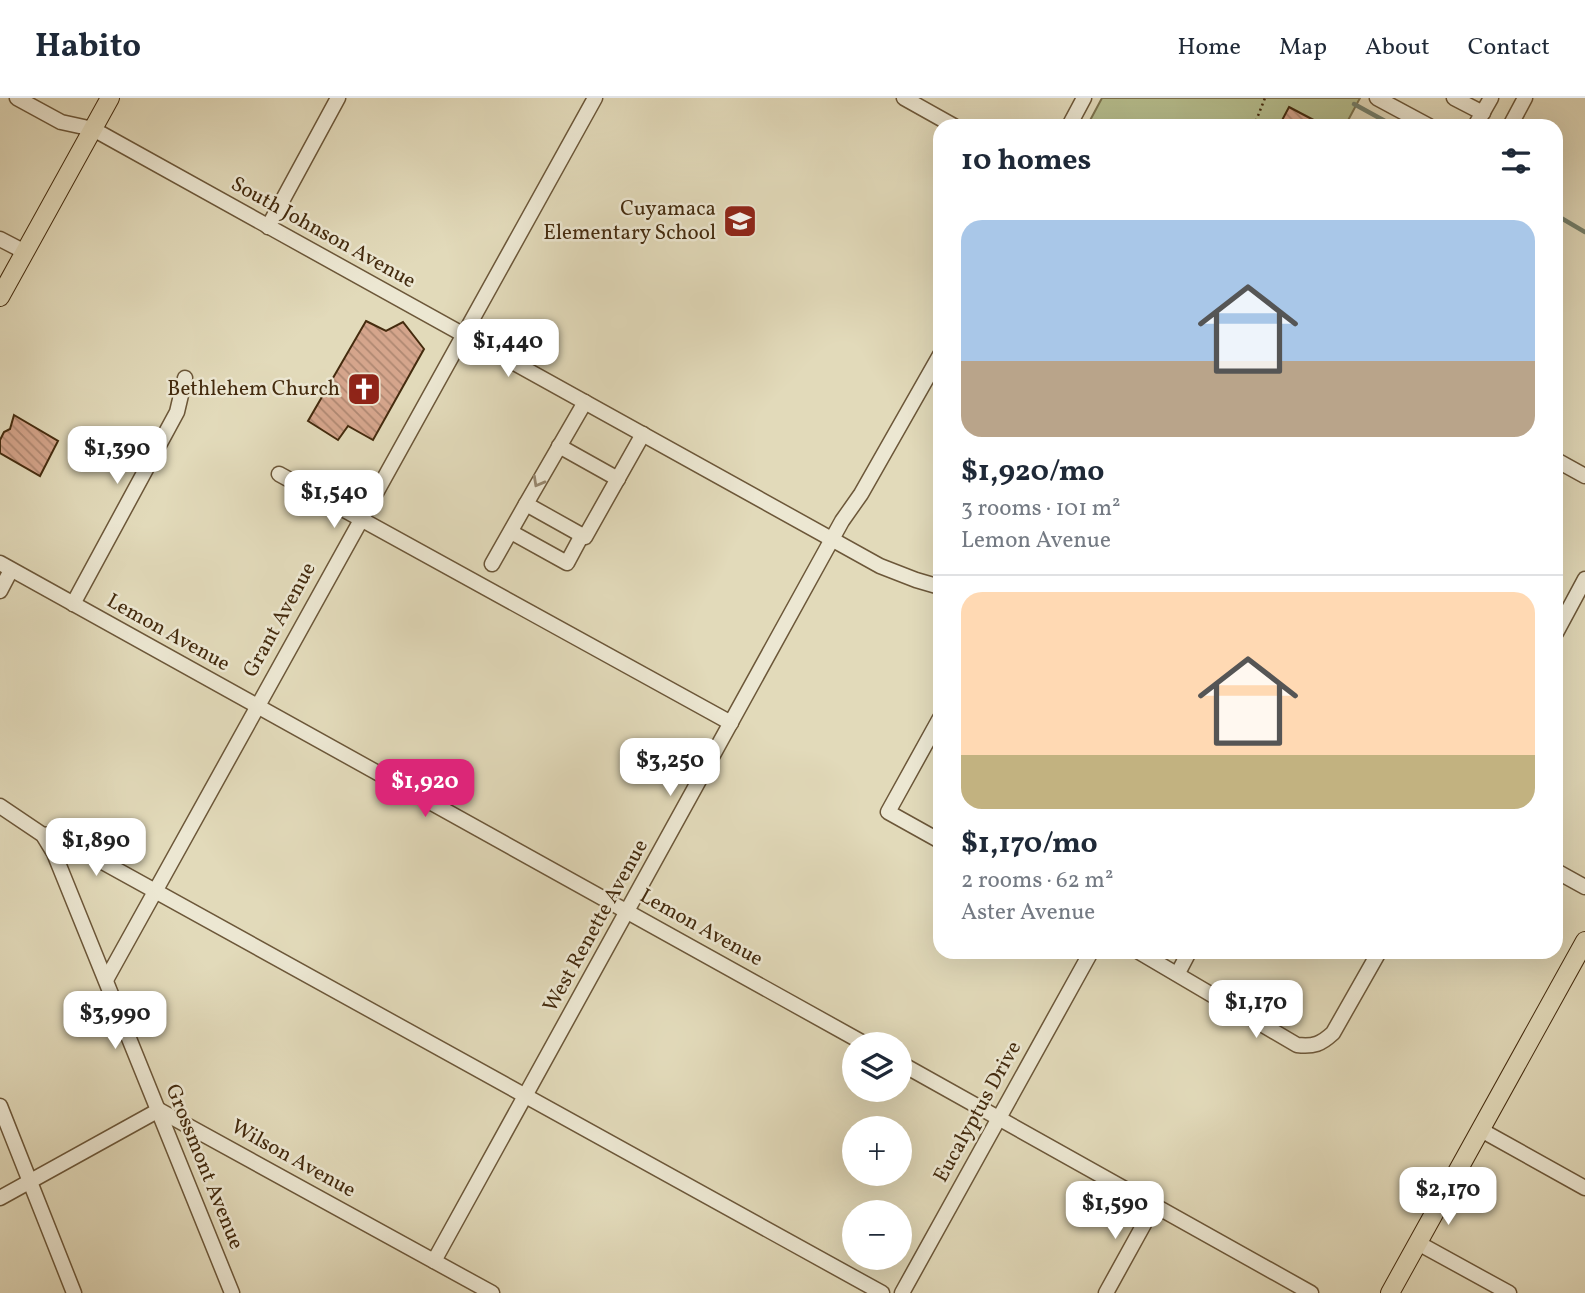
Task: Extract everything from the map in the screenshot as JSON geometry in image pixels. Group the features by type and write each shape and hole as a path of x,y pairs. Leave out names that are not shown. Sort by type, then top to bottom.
{"main road":[{"path":"0,297 110,98"},
{"path":"1390,1293 1585,942"}],"street":[{"name":"South Johnson Avenue","path":"17,98 61,122 93,129 880,566 933,584"},
{"path":"268,227 338,98"},
{"name":"Grant Avenue","path":"106,980 595,98"},
{"path":"904,98 942,119"},
{"path":"1073,119 1084,98"},
{"path":"1377,98 1416,119"},
{"path":"1454,98 1479,119 1491,98"},
{"path":"1514,119 1525,98"},
{"path":"0,239 25,252"},
{"name":"West Renette Avenue","path":"433,1261 831,539 861,494 933,367"},
{"path":"73,604 177,412 185,378"},
{"path":"492,564 585,402"},
{"path":"526,504 585,537 643,434"},
{"path":"559,446 618,479"},
{"path":"1563,464 1585,476"},
{"path":"279,474 731,723"},
{"path":"511,532 567,563 582,535"},
{"path":"0,591 6,566"},
{"name":"Lemon Avenue","path":"6,566 844,1032"},
{"path":"1563,620 1585,579"},
{"path":"933,731 888,813 933,837"},
{"name":"Grossmont Avenue","path":"0,806 43,835 54,853 232,1293"},
{"path":"43,835 52,834 882,1293"},
{"path":"1563,875 1585,887"},
{"name":"Eucalyptus Drive","path":"902,1293 1087,959"},
{"path":"1152,959 1297,1045 1313,1046 1334,1033 1375,959"},
{"path":"1178,973 1185,959"},
{"path":"912,1070 1311,1293"},
{"path":"0,1106 74,1293"},
{"path":"0,1198 159,1110"},
{"name":"Wilson Avenue","path":"159,1110 492,1293"},
{"path":"1481,1130 1585,1188"},
{"path":"0,1148 14,1140"},
{"path":"1106,1293 1154,1206"},
{"path":"1418,1242 1509,1293"}],"path":[{"path":"1257,119 1265,98"}],"green space":[{"path":"1102,98 1360,98 1349,119 1091,119"}],"building":[{"path":"1289,107 1312,119 1283,119"},
{"name":"Bethlehem Church","path":"366,321 386,331 403,322 424,349 373,440 348,426 338,440 308,421"},
{"path":"14,415 58,441 40,476 0,453 0,440 4,432 10,429"}],"waterway":[{"path":"1354,104 1381,119"},
{"path":"1563,219 1585,232"}],"place":[{"name":"Cuyamaca Elementary School","path":"740,221"},
{"name":"Bethlehem Church","path":"364,389"}]}
